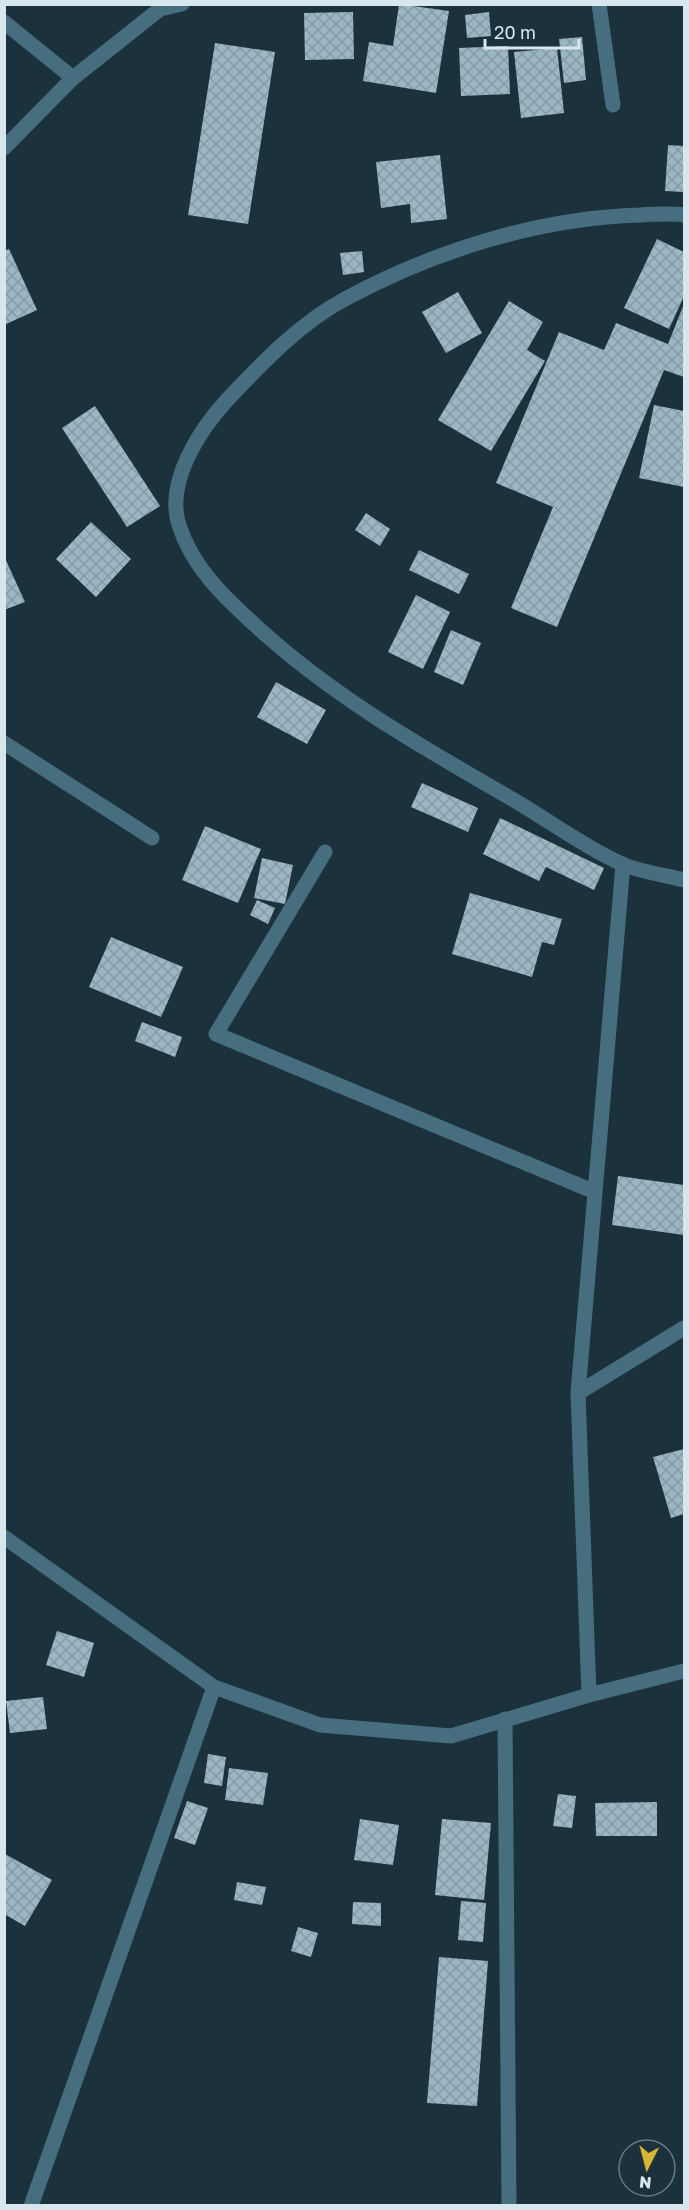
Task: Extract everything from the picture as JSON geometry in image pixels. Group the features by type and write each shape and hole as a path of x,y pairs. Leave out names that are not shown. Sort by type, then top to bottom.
{"street":[{"path":"4,148 74,78 159,9 182,4"},
{"path":"600,4 613,105"},
{"path":"4,22 74,78"},
{"path":"684,215 613,216 540,227 487,240 425,263 343,300 276,349 214,414 184,462 179,484 178,524 196,561 222,595 285,653 377,719 623,864 684,880"},
{"path":"4,743 152,838"},
{"path":"325,852 216,1034 595,1192"},
{"path":"589,1695 578,1393 623,864"},
{"path":"578,1393 684,1329"},
{"path":"4,1537 214,1688 320,1725 451,1736 589,1695 684,1671"},
{"path":"32,2205 214,1688"},
{"path":"505,1719 509,2205"}],"building":[{"path":"399,4 449,11 436,93 363,81 369,42 393,46"},
{"path":"353,12 354,59 305,60 304,13"},
{"path":"489,12 491,36 467,38 465,15"},
{"path":"582,37 586,80 564,83 559,39"},
{"path":"215,43 275,52 248,224 188,215"},
{"path":"508,46 510,94 461,96 459,48"},
{"path":"557,48 564,113 521,118 514,52"},
{"path":"668,145 684,146 684,192 665,191"},
{"path":"440,155 447,219 411,223 410,204 381,208 376,162"},
{"path":"657,239 684,252 684,296 669,329 624,308"},
{"path":"9,249 37,310 4,325 4,251"},
{"path":"362,251 364,272 343,275 340,253"},
{"path":"458,292 482,333 446,353 422,312"},
{"path":"509,301 543,322 527,350 545,361 491,451 438,420"},
{"path":"684,304 684,377 664,370 557,627 511,608 553,507 496,483 559,332 604,350 616,323 668,344"},
{"path":"654,405 684,411 684,487 639,478"},
{"path":"95,406 160,506 127,527 62,428"},
{"path":"366,513 390,529 380,546 355,530"},
{"path":"91,522 131,559 96,597 56,559"},
{"path":"419,550 469,574 459,594 409,570"},
{"path":"4,556 25,602 4,610"},
{"path":"416,595 450,612 423,669 388,652"},
{"path":"451,630 481,643 463,685 434,672"},
{"path":"276,682 326,710 307,744 257,717"},
{"path":"422,783 478,808 468,832 411,807"},
{"path":"500,818 604,868 594,890 546,867 539,881 483,854"},
{"path":"205,826 261,849 238,903 182,880"},
{"path":"262,858 293,865 285,904 254,898"},
{"path":"470,893 562,919 554,945 542,942 532,977 452,954"},
{"path":"257,900 275,908 268,924 250,915"},
{"path":"111,937 183,967 161,1017 89,987"},
{"path":"142,1022 182,1037 175,1057 135,1041"},
{"path":"618,1176 684,1185 684,1235 612,1225"},
{"path":"684,1449 684,1514 671,1518 653,1457"},
{"path":"57,1631 94,1643 84,1677 46,1665"},
{"path":"43,1697 47,1729 10,1733 6,1701"},
{"path":"208,1754 226,1757 222,1786 204,1783"},
{"path":"229,1768 268,1773 263,1805 225,1800"},
{"path":"558,1794 576,1796 572,1828 553,1826"},
{"path":"187,1801 208,1808 195,1845 174,1838"},
{"path":"657,1802 657,1836 596,1836 595,1803"},
{"path":"360,1819 399,1825 393,1865 354,1860"},
{"path":"442,1819 491,1823 484,1900 435,1895"},
{"path":"5,1854 52,1880 25,1926 4,1914"},
{"path":"237,1882 266,1887 262,1905 234,1900"},
{"path":"461,1901 486,1903 483,1942 458,1940"},
{"path":"353,1902 381,1903 381,1926 352,1924"},
{"path":"298,1927 318,1933 311,1957 291,1951"},
{"path":"439,1957 488,1961 477,2106 427,2103"}]}
